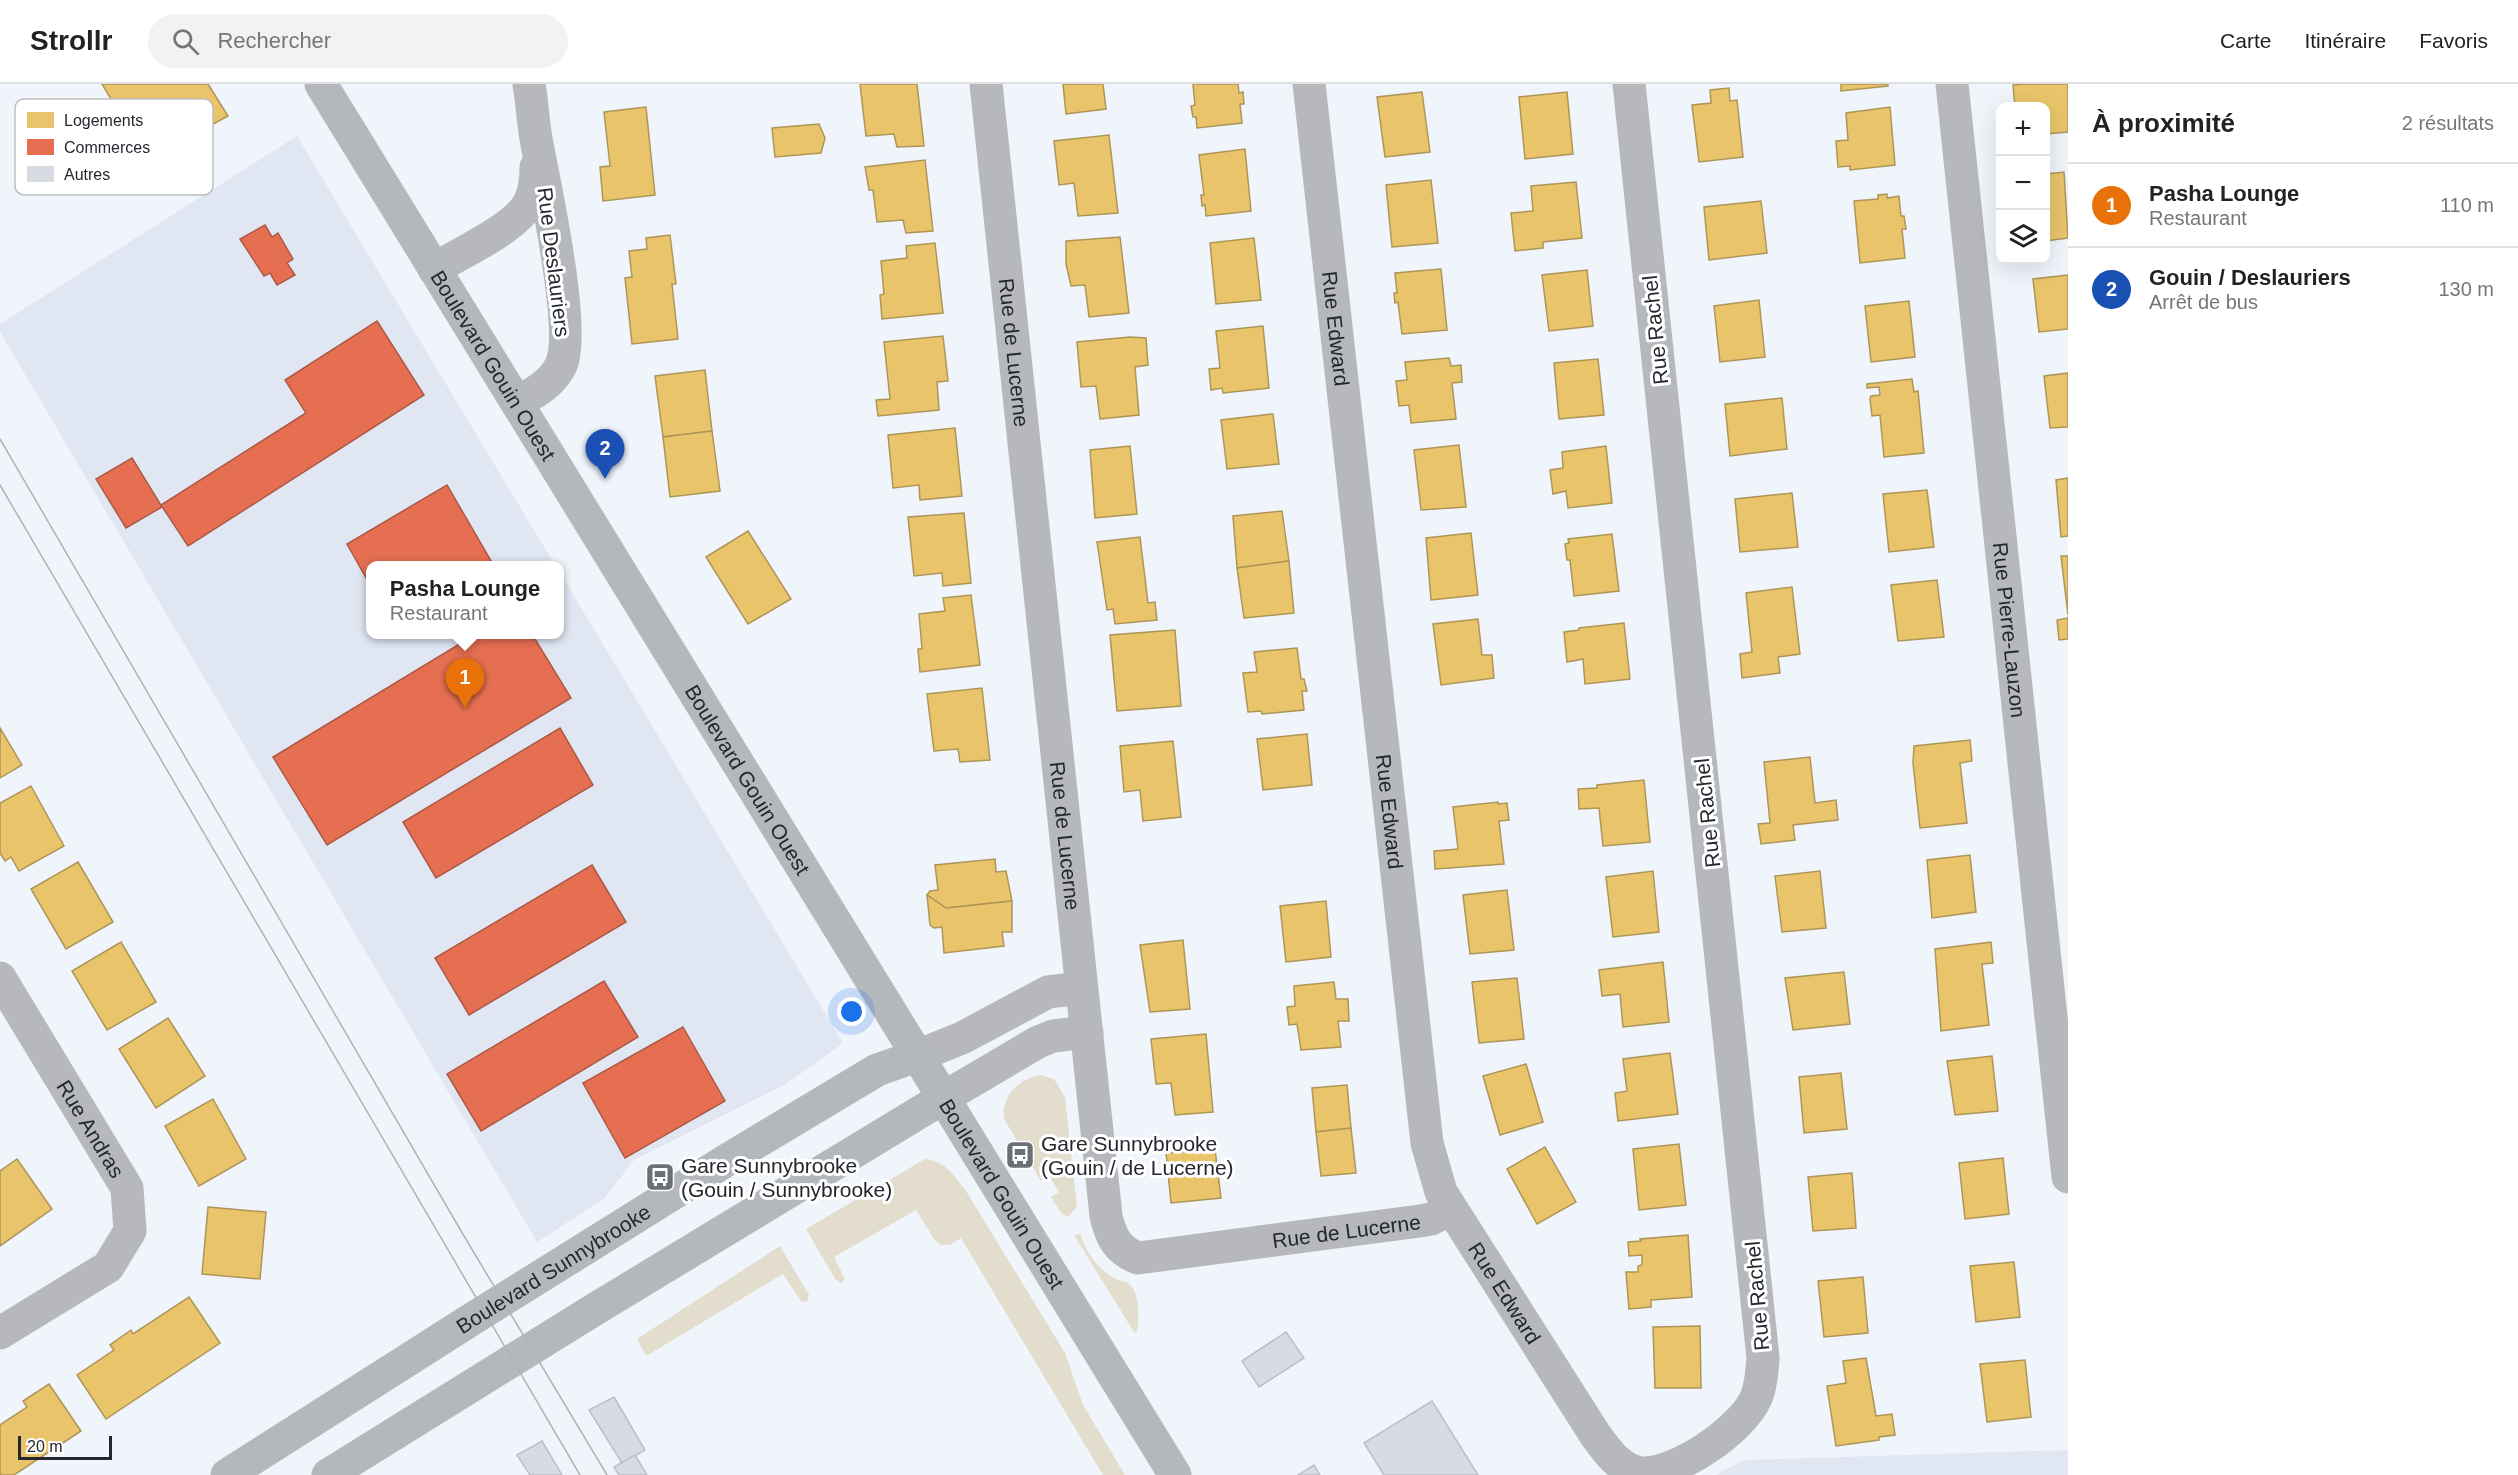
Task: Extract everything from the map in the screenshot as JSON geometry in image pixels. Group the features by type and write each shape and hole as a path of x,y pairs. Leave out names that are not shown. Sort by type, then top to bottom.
{"main road":[{"name":"Boulevard Gouin Ouest","path":"321,84 1175,1475"},
{"name":"Boulevard Sunnybrooke","path":"227,1475 737,1154 877,1070 917,1056"},
{"path":"328,1475 572,1323 943,1098"}],"street":[{"name":"Rue Deslauriers","path":"517,403 550,382 561,366 565,343 556,249 529,84"},
{"name":"Rue de Lucerne","path":"986,84 1106,1216 1114,1242 1130,1255 1138,1258 1160,1256 1298,1239 1431,1219 1451,1209"},
{"name":"Rue Edward","path":"1309,84 1395,849 1422,1114 1433,1166 1441,1192 1451,1209 1602,1444 1618,1462 1640,1473"},
{"name":"Rue Rachel","path":"1629,84 1763,1358 1756,1398 1745,1416 1731,1430 1677,1465 1661,1472 1640,1473"},
{"name":"Rue Pierre-Lauzon","path":"1952,84 2068,1177"},
{"name":"Rue Deslauriers","path":"434,268 507,226 525,210 534,189 536,135"},
{"name":"Rue Andras","path":"0,978 127,1188 130,1231 108,1267 0,1333"},
{"name":"Boulevard Sunnybrooke","path":"917,1056 962,1038 1048,992 1081,988"},
{"path":"943,1098 1038,1042 1053,1036 1087,1032"}],"shaded area":[{"path":"297,136 553,561 366,561 366,639 564,639 564,580 843,1043 786,1084 634,1160 605,1198 537,1242 0,332 0,324 204,195 213,195 213,189"},
{"path":"1041,1075 1054,1079 1065,1097 1077,1207 1068,1217 1061,1213 1051,1197 1059,1192 1049,1176 1041,1181 1004,1119 1005,1103 1013,1090 1025,1080"},
{"path":"925,1159 944,1166 966,1191 1065,1353 1083,1405 1125,1475 1103,1475 961,1238 950,1245 941,1245 934,1239 916,1210 834,1257 845,1279 841,1283 835,1279 806,1229"},
{"path":"1080,1234 1085,1247 1097,1264 1114,1278 1129,1284 1134,1290 1138,1308 1137,1332 1134,1332 1074,1235"},
{"path":"780,1246 809,1295 807,1302 801,1301 783,1274 646,1356 637,1339"},
{"path":"2068,1450 2068,1475 1716,1475 1744,1460"}],"building: Logements":[{"path":"102,84 208,84 228,116 213,124 213,99 111,99"},
{"path":"860,84 917,84 924,146 897,147 894,134 866,136"},
{"path":"1063,84 1103,84 1106,109 1066,114"},
{"path":"1193,84 1238,84 1239,93 1243,92 1244,104 1240,104 1242,123 1197,128 1196,117 1193,117 1191,106 1195,105"},
{"path":"1841,84 1888,84 1888,86 1841,91"},
{"path":"2068,84 2068,132 2050,134 2050,102 2015,102 2013,85"},
{"path":"1729,88 1730,101 1737,100 1743,157 1699,162 1692,105 1711,103 1710,90"},
{"path":"1422,92 1430,152 1385,157 1377,97"},
{"path":"1567,92 1573,154 1525,159 1519,97"},
{"path":"646,107 655,195 603,201 600,167 610,166 604,112"},
{"path":"1890,107 1895,165 1850,170 1850,166 1838,167 1836,141 1848,140 1846,113"},
{"path":"819,124 825,138 821,153 775,157 772,128"},
{"path":"1109,135 1118,213 1078,216 1074,183 1059,185 1054,141"},
{"path":"1245,149 1251,211 1206,216 1205,205 1202,206 1201,195 1204,195 1199,155"},
{"path":"925,160 933,231 906,233 903,220 877,222 873,190 869,190 865,167"},
{"path":"2064,172 2068,238 2050,240 2050,174"},
{"path":"1431,180 1438,243 1392,247 1386,185"},
{"path":"1576,182 1582,238 1543,242 1543,248 1515,251 1511,213 1533,211 1531,186"},
{"path":"1887,194 1887,198 1899,196 1901,216 1904,216 1906,229 1902,229 1905,258 1860,263 1854,201 1878,199 1878,195"},
{"path":"1761,201 1767,253 1709,260 1704,207"},
{"path":"670,235 676,284 672,284 678,339 632,344 625,278 632,277 629,251 647,249 646,238"},
{"path":"1120,237 1129,313 1089,317 1085,285 1071,286 1066,264 1066,241"},
{"path":"1254,238 1261,300 1216,304 1210,243"},
{"path":"935,243 943,313 882,319 880,295 884,294 881,261 907,258 906,246"},
{"path":"1441,269 1447,330 1402,334 1398,302 1395,303 1394,293 1397,293 1395,273"},
{"path":"1587,270 1593,326 1549,331 1542,275"},
{"path":"2068,275 2068,329 2039,332 2033,279"},
{"path":"1759,300 1765,357 1720,362 1714,306"},
{"path":"1909,301 1915,357 1871,362 1865,306"},
{"path":"1263,326 1269,388 1223,393 1222,388 1211,390 1209,369 1220,368 1216,331"},
{"path":"943,336 948,381 937,382 939,410 878,416 876,400 890,399 884,342"},
{"path":"1130,337 1146,338 1148,365 1135,367 1139,415 1100,419 1096,386 1081,387 1077,342"},
{"path":"1449,358 1451,366 1461,365 1462,382 1452,383 1456,419 1411,423 1409,405 1399,406 1396,381 1407,380 1405,362"},
{"path":"1598,359 1604,415 1559,419 1554,363"},
{"path":"705,370 712,431 663,437 655,376"},
{"path":"2068,373 2068,427 2050,428 2044,376"},
{"path":"1912,379 1914,392 1918,391 1924,453 1884,457 1880,415 1872,416 1870,399 1871,396 1880,395 1879,387 1867,388 1867,384"},
{"path":"1782,398 1787,449 1730,456 1725,404"},
{"path":"1273,414 1279,464 1227,469 1221,420"},
{"path":"955,428 962,496 920,500 919,485 893,488 888,435"},
{"path":"712,431 720,491 670,497 663,437"},
{"path":"1459,445 1466,507 1421,510 1414,450"},
{"path":"1130,446 1137,514 1095,518 1090,450"},
{"path":"1606,446 1612,503 1568,508 1566,491 1553,494 1550,470 1563,468 1562,452"},
{"path":"2068,478 2068,536 2061,537 2056,480"},
{"path":"1927,490 1934,547 1889,552 1883,494"},
{"path":"1792,493 1798,547 1740,552 1735,499"},
{"path":"1282,511 1289,561 1237,568 1233,516"},
{"path":"964,513 971,583 943,586 942,573 914,576 908,517"},
{"path":"748,531 791,599 748,624 706,557"},
{"path":"1471,533 1478,595 1431,600 1426,538"},
{"path":"1612,534 1619,591 1574,596 1570,560 1567,560 1565,544 1569,543 1568,539"},
{"path":"1140,537 1148,603 1155,602 1157,620 1115,624 1113,609 1107,610 1097,542"},
{"path":"2061,556 2068,556 2068,615"},
{"path":"1289,561 1294,613 1244,618 1237,568"},
{"path":"1937,580 1944,637 1898,641 1891,585"},
{"path":"1792,587 1800,654 1778,657 1780,673 1742,678 1740,654 1752,652 1746,593"},
{"path":"971,595 980,665 920,672 918,649 922,649 919,614 945,611 943,598"},
{"path":"2068,618 2068,639 2059,640 2057,620"},
{"path":"1478,619 1482,655 1492,655 1494,678 1441,685 1433,624"},
{"path":"1624,623 1630,679 1585,684 1583,659 1567,662 1564,632"},
{"path":"1175,630 1181,706 1117,711 1110,635"},
{"path":"1297,648 1301,679 1304,679 1307,691 1302,691 1304,710 1262,714 1261,711 1248,712 1243,673 1257,672 1254,652"},
{"path":"982,688 990,760 960,762 958,749 934,751 927,694"},
{"path":"0,728 22,765 0,778"},
{"path":"1307,734 1312,785 1263,790 1257,739"},
{"path":"1970,740 1972,761 1960,763 1967,823 1920,828 1913,763 1914,746"},
{"path":"1173,741 1181,817 1143,821 1140,790 1124,792 1120,746"},
{"path":"1810,757 1815,803 1836,800 1838,820 1793,825 1795,840 1761,844 1758,824 1770,823 1764,762"},
{"path":"1644,780 1650,842 1603,846 1599,808 1579,809 1578,789"},
{"path":"31,786 64,846 19,871 11,857 5,861 0,853 0,803"},
{"path":"1498,802 1498,804 1507,803 1509,820 1499,821 1504,864 1435,869 1434,851 1458,849 1453,807"},
{"path":"1970,855 1976,912 1932,918 1927,860"},
{"path":"995,859 996,872 1006,871 1012,901 946,908 927,895 930,891 938,890 935,865"},
{"path":"78,862 113,922 66,949 31,889"},
{"path":"1653,871 1659,932 1613,937 1606,877"},
{"path":"1820,871 1826,928 1782,932 1775,876"},
{"path":"1507,890 1514,950 1470,954 1463,895"},
{"path":"927,895 946,908 1012,901 1012,932 1002,932 1004,946 944,953 942,927 934,928 930,925"},
{"path":"1326,901 1331,957 1286,962 1280,906"},
{"path":"1183,940 1190,1009 1150,1012 1140,945"},
{"path":"121,942 156,1002 107,1030 72,971"},
{"path":"1991,942 1993,963 1982,964 1989,1025 1941,1031 1935,949"},
{"path":"1663,962 1669,1022 1623,1027 1620,994 1602,996 1599,970"},
{"path":"1844,972 1850,1024 1793,1030 1785,978"},
{"path":"1517,978 1524,1039 1479,1043 1472,982"},
{"path":"1334,982 1336,999 1348,999 1349,1021 1338,1021 1341,1047 1301,1050 1297,1024 1289,1025 1287,1007 1295,1006 1294,986"},
{"path":"168,1018 205,1076 156,1108 119,1049"},
{"path":"1206,1034 1213,1112 1175,1115 1171,1083 1156,1084 1151,1039"},
{"path":"1670,1053 1678,1114 1618,1121 1615,1093 1627,1091 1623,1059"},
{"path":"1992,1056 1998,1111 1955,1115 1947,1061"},
{"path":"1526,1064 1543,1122 1500,1135 1483,1076"},
{"path":"1841,1073 1847,1129 1804,1133 1799,1077"},
{"path":"1347,1085 1351,1128 1316,1132 1312,1088"},
{"path":"213,1099 246,1159 199,1186 165,1126"},
{"path":"1351,1128 1356,1173 1321,1176 1316,1132"},
{"path":"1679,1144 1686,1205 1639,1210 1633,1149"},
{"path":"1545,1147 1576,1202 1537,1224 1507,1169"},
{"path":"1215,1149 1221,1198 1171,1203 1166,1153"},
{"path":"2003,1158 2009,1214 1965,1219 1959,1163"},
{"path":"17,1159 52,1209 0,1246 0,1171"},
{"path":"1852,1173 1856,1228 1813,1231 1808,1177"},
{"path":"208,1207 266,1212 260,1279 202,1274"},
{"path":"1688,1235 1692,1297 1651,1300 1651,1307 1629,1309 1626,1272 1638,1272 1638,1266 1642,1265 1642,1255 1629,1256 1628,1242"},
{"path":"2014,1262 2020,1317 1976,1322 1970,1266"},
{"path":"1863,1277 1868,1333 1824,1337 1818,1281"},
{"path":"189,1297 220,1343 106,1419 77,1375 114,1350 110,1345 131,1330 133,1334"},
{"path":"1700,1326 1701,1388 1655,1388 1653,1327"},
{"path":"1866,1358 1876,1416 1892,1414 1895,1435 1879,1437 1879,1440 1836,1446 1827,1386 1846,1383 1843,1361"},
{"path":"2025,1360 2031,1417 1987,1422 1980,1364"},
{"path":"49,1384 81,1431 14,1475 0,1475 0,1425 27,1407 23,1401"}],"building: Commerces":[{"path":"265,225 272,237 278,233 293,259 287,263 295,275 277,285 270,273 264,276 240,239"},
{"path":"377,321 424,395 188,546 161,505 306,413 285,380"},
{"path":"132,458 162,507 126,528 96,479"},
{"path":"447,485 491,561 366,561 366,578 347,544"},
{"path":"468,639 535,639 571,698 327,845 273,757"},
{"path":"560,728 593,785 436,878 403,822"},
{"path":"592,865 626,922 469,1015 435,958"},
{"path":"604,981 638,1037 481,1131 447,1074"},
{"path":"683,1027 725,1101 625,1158 583,1083"}],"building: Autres":[{"path":"1286,1332 1304,1358 1259,1387 1242,1361"},
{"path":"614,1397 645,1450 622,1463 589,1410"},
{"path":"1432,1401 1478,1475 1384,1475 1364,1443"},
{"path":"542,1441 562,1475 530,1475 517,1455"},
{"path":"635,1455 647,1475 619,1475 614,1467"},
{"path":"1314,1465 1320,1475 1298,1475"}],"tram line":[{"path":"0,439 464,1236 607,1475"},
{"path":"0,485 580,1475"}],"place":[{"name":"Gouin / Deslauriers","path":"605,479"},
{"name":"Pasha Lounge","path":"465,708"},
{"name":"Gare Sunnybrooke (Gouin / de Lucerne)","path":"1020,1155"},
{"name":"Gare Sunnybrooke (Gouin / Sunnybrooke)","path":"660,1177"}]}
